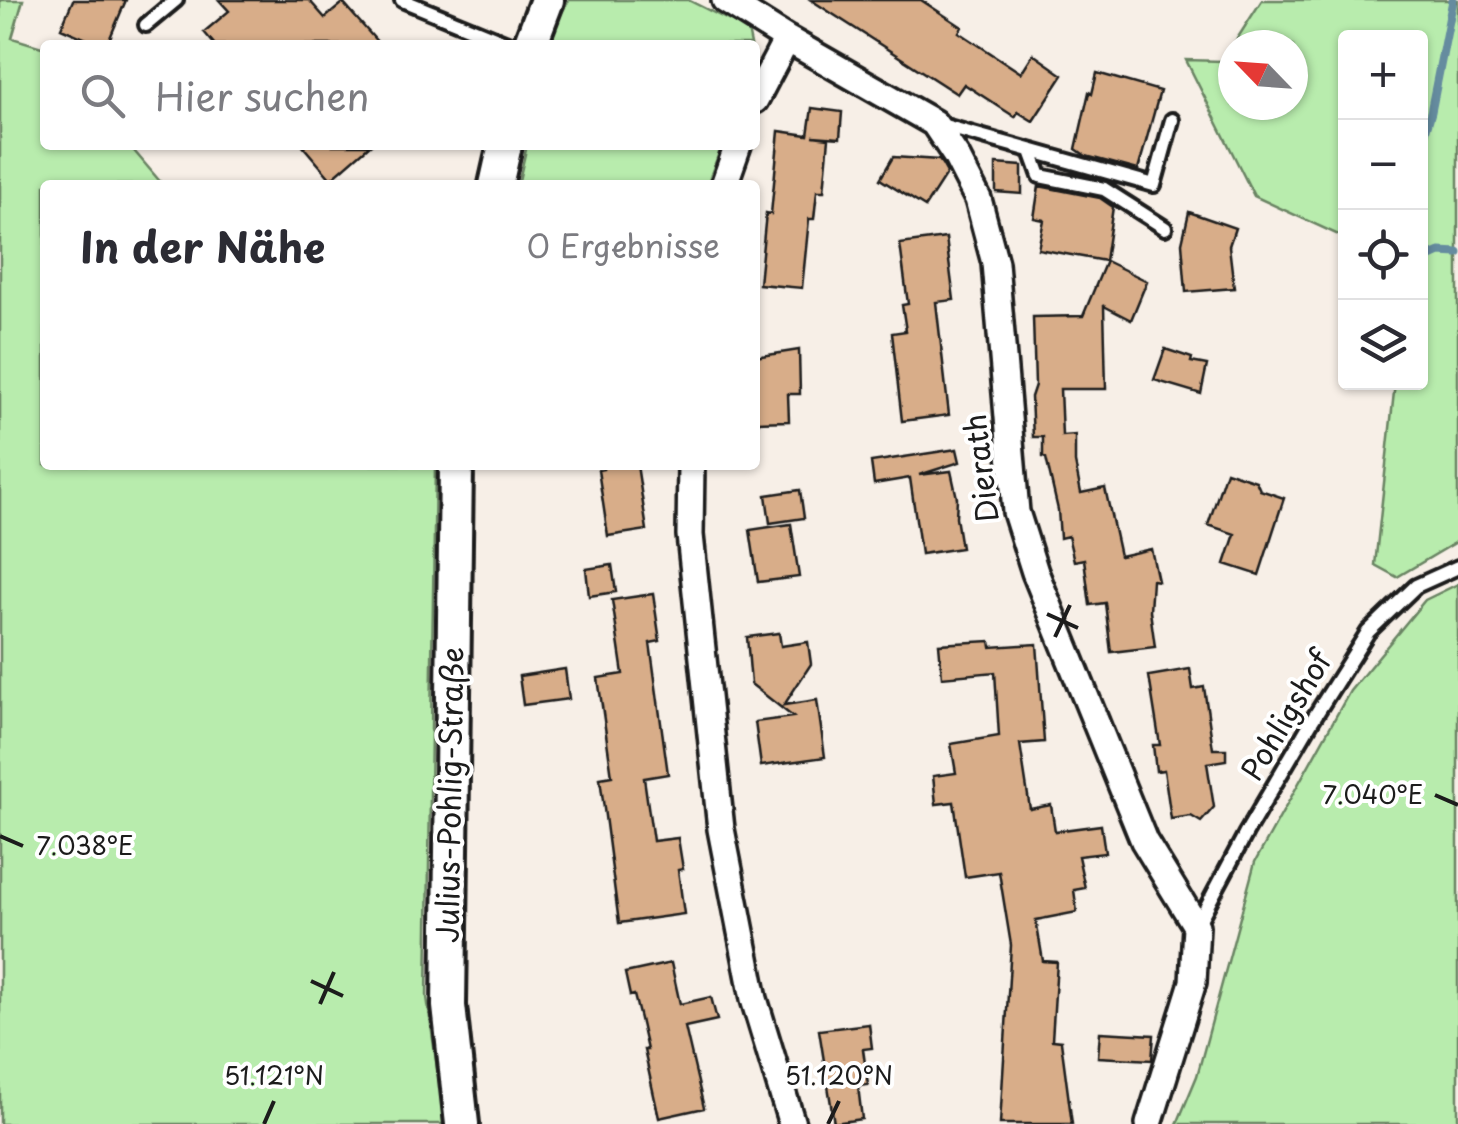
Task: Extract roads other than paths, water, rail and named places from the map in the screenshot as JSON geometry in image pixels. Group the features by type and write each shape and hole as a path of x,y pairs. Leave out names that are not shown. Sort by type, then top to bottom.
{"street":[{"path":"532,40 546,0"},
{"name":"Dierath","path":"725,0 934,123 978,199 995,263 1016,512 1035,572 1144,840 1196,926"},
{"path":"760,90 787,39"},
{"path":"497,180 504,150"},
{"path":"726,180 736,150"},
{"name":"Julius-Pohlig-Straße","path":"456,470 448,1006 462,1124"},
{"path":"691,470 690,535 721,828 754,999 792,1124"},
{"path":"1149,1124 1193,982 1196,926"}],"lane":[{"path":"146,25 176,0"},
{"path":"402,0 500,40"},
{"path":"934,123 1154,185 1172,120"},
{"path":"1031,151 1040,176 1104,189 1164,228"},
{"name":"Pohligshof","path":"1196,926 1313,719 1368,632 1416,586 1458,567"}],"waterway":[{"path":"1428,122 1453,0"},
{"path":"1428,257 1440,252 1458,253"}]}
